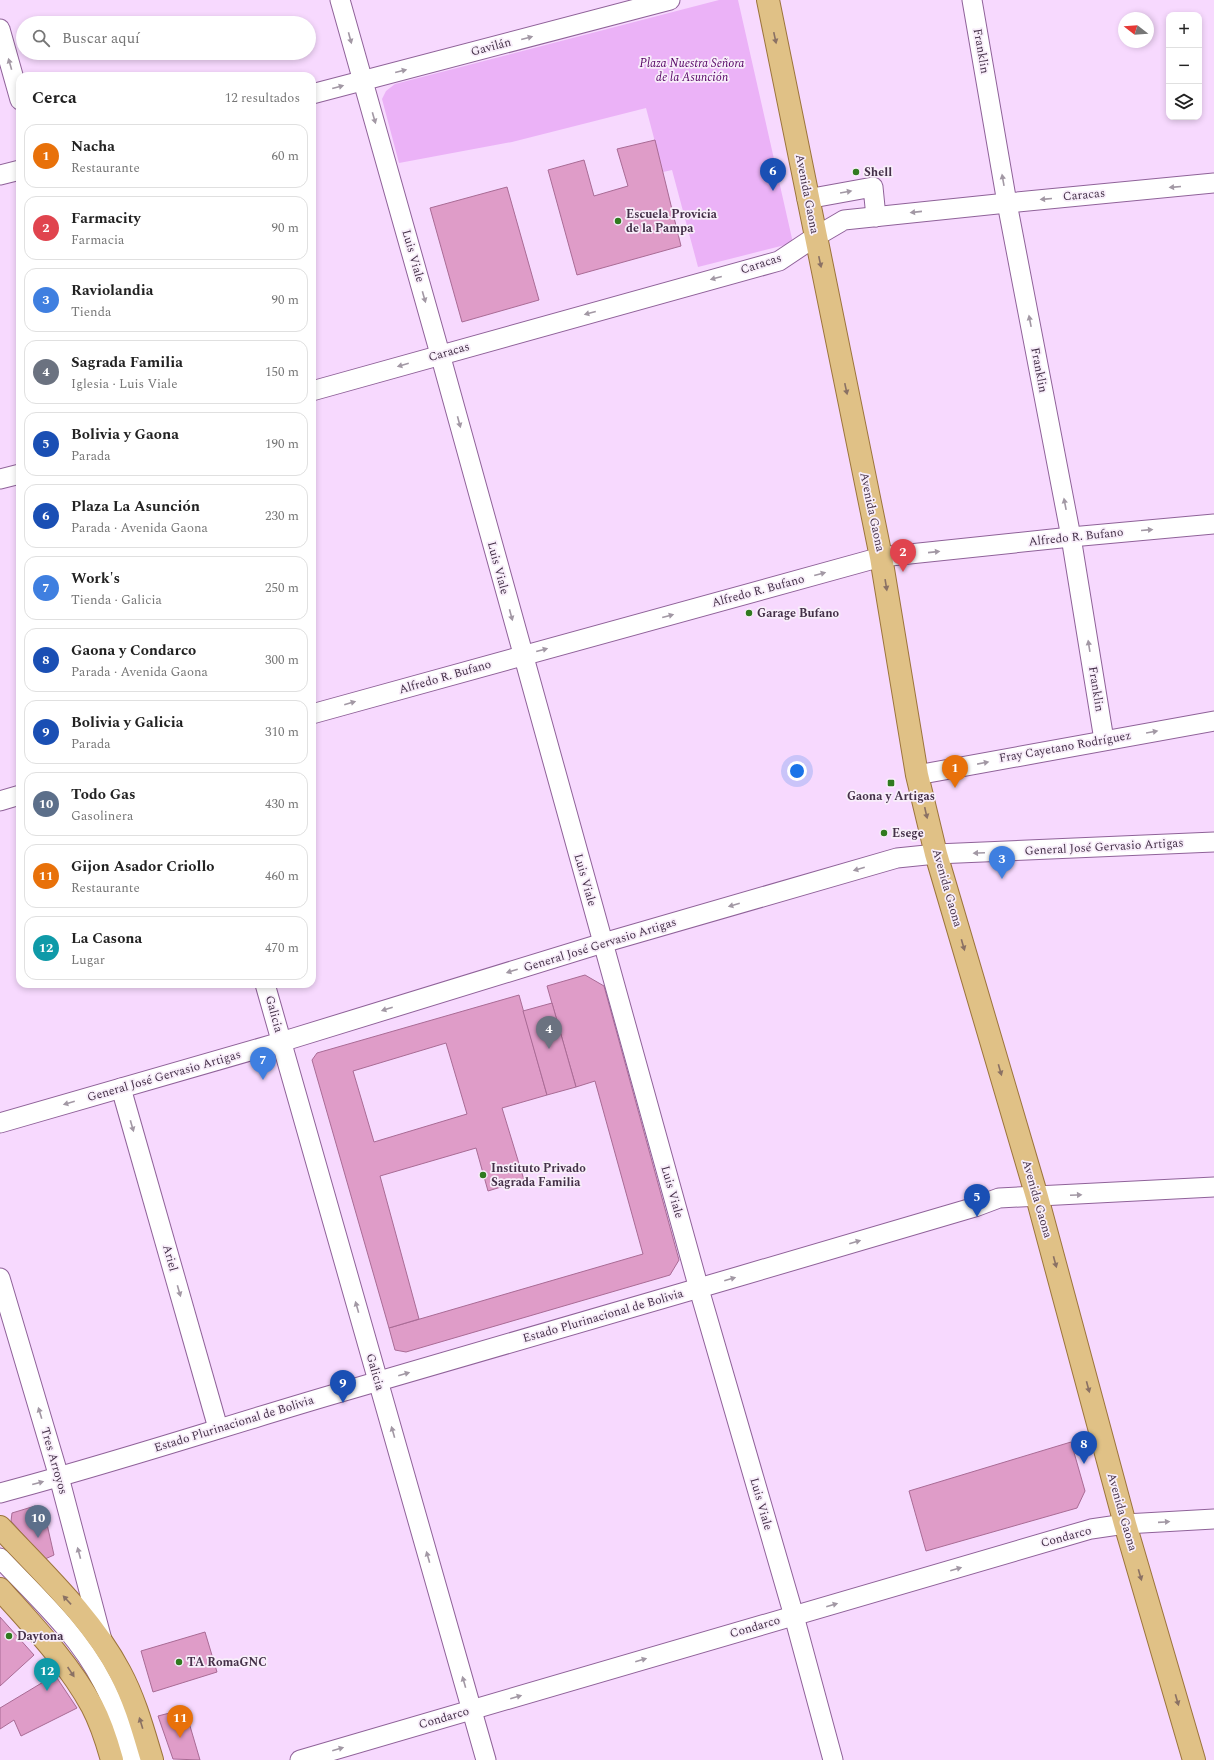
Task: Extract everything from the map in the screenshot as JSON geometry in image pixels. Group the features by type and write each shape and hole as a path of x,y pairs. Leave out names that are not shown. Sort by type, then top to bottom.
{"main road":[{"name":"Avenida Gaona","path":"768,0 807,199 881,557 917,775 936,854 1037,1197 1125,1524 1194,1760"},
{"path":"0,1527 78,1612 103,1645 120,1671 135,1704 152,1760"},
{"path":"0,1589 52,1646 70,1669 92,1706 101,1725 112,1760"}],"street":[{"name":"Luis Viale","path":"340,0 440,354 522,655 699,1289 794,1616 833,1760"},
{"name":"Gavilán","path":"316,93 670,0"},
{"name":"Franklin","path":"972,0 1007,203 1071,537 1104,740"},
{"path":"0,29 16,86"},
{"path":"0,175 16,171"},
{"name":"Caracas","path":"316,390 440,354 779,261 844,220 1214,183"},
{"path":"807,199 873,187 876,217"},
{"path":"0,479 16,475"},
{"name":"Alfredo R. Bufano","path":"316,713 881,557 1214,524"},
{"name":"Fray Cayetano Rodríguez","path":"917,775 1214,721"},
{"path":"0,801 16,796"},
{"name":"General José Gervasio Artigas","path":"0,1122 281,1042 603,943 897,858 936,854 1214,842"},
{"name":"Galicia","path":"266,988 486,1760"},
{"name":"Ariel","path":"121,1088 218,1428"},
{"name":"Estado Plurinacional de Bolivia","path":"0,1493 59,1478 218,1428 699,1289 976,1207 999,1198 1214,1187"},
{"name":"Tres Arroyos","path":"0,1278 59,1478 103,1645"},
{"name":"Condarco","path":"300,1760 1091,1530 1125,1524 1214,1519"},
{"path":"0,1558 63,1624 92,1664 104,1684 122,1726 132,1760"}],"green space":[{"name":"Plaza Nuestra Señora de la Asunción","path":"719,0 738,0 793,243 698,267 672,170 663,172 646,108 512,142 399,163 382,99 386,91 395,84"}],"building":[{"name":"Escuela Provicia de la Pampa","path":"655,140 681,246 577,275 548,170 584,160 594,196 628,186 617,149"},
{"path":"507,187 539,300 462,322 430,208"},
{"path":"585,975 604,986 679,1260 670,1275 406,1352 395,1350 389,1328 643,1254 595,1081 576,1087 547,986"},
{"path":"519,995 547,1095 502,1108 524,1180 488,1191 476,1148 380,1176 419,1319 389,1328 312,1060 317,1053","holes":["446,1043 467,1114 374,1142 353,1071"]},
{"path":"552,1003 576,1087 547,1095 523,1011"},
{"path":"1071,1442 1085,1491 1077,1508 926,1551 909,1491"},
{"path":"35,1506 44,1511 54,1555 45,1559 11,1521 12,1513"},
{"name":"Daytona","path":"0,1617 34,1655 0,1686"},
{"name":"TA RomaGNC","path":"205,1632 217,1672 153,1692 141,1651"},
{"path":"55,1675 77,1708 21,1736 14,1720 0,1729 0,1708"},
{"path":"185,1709 200,1760 173,1759 158,1716"}],"place":[{"name":"Shell","path":"856,172"},
{"name":"Plaza La Asunción","path":"773,191"},
{"name":"Escuela Provicia de la Pampa","path":"618,221"},
{"name":"Farmacity","path":"903,572"},
{"name":"Garage Bufano","path":"749,613"},
{"name":"Gaona y Artigas","path":"891,783"},
{"name":"Nacha","path":"955,788"},
{"name":"Esege","path":"884,833"},
{"name":"Raviolandia","path":"1002,879"},
{"name":"Sagrada Familia","path":"549,1049"},
{"name":"Work's","path":"263,1080"},
{"name":"Instituto Privado Sagrada Familia","path":"483,1175"},
{"name":"Bolivia y Gaona","path":"977,1217"},
{"name":"Bolivia y Galicia","path":"343,1403"},
{"name":"Gaona y Condarco","path":"1084,1464"},
{"name":"Todo Gas","path":"38,1538"},
{"name":"Daytona","path":"9,1636"},
{"name":"TA RomaGNC","path":"179,1662"},
{"name":"La Casona","path":"47,1691"},
{"name":"Gijon Asador Criollo","path":"180,1738"}]}
